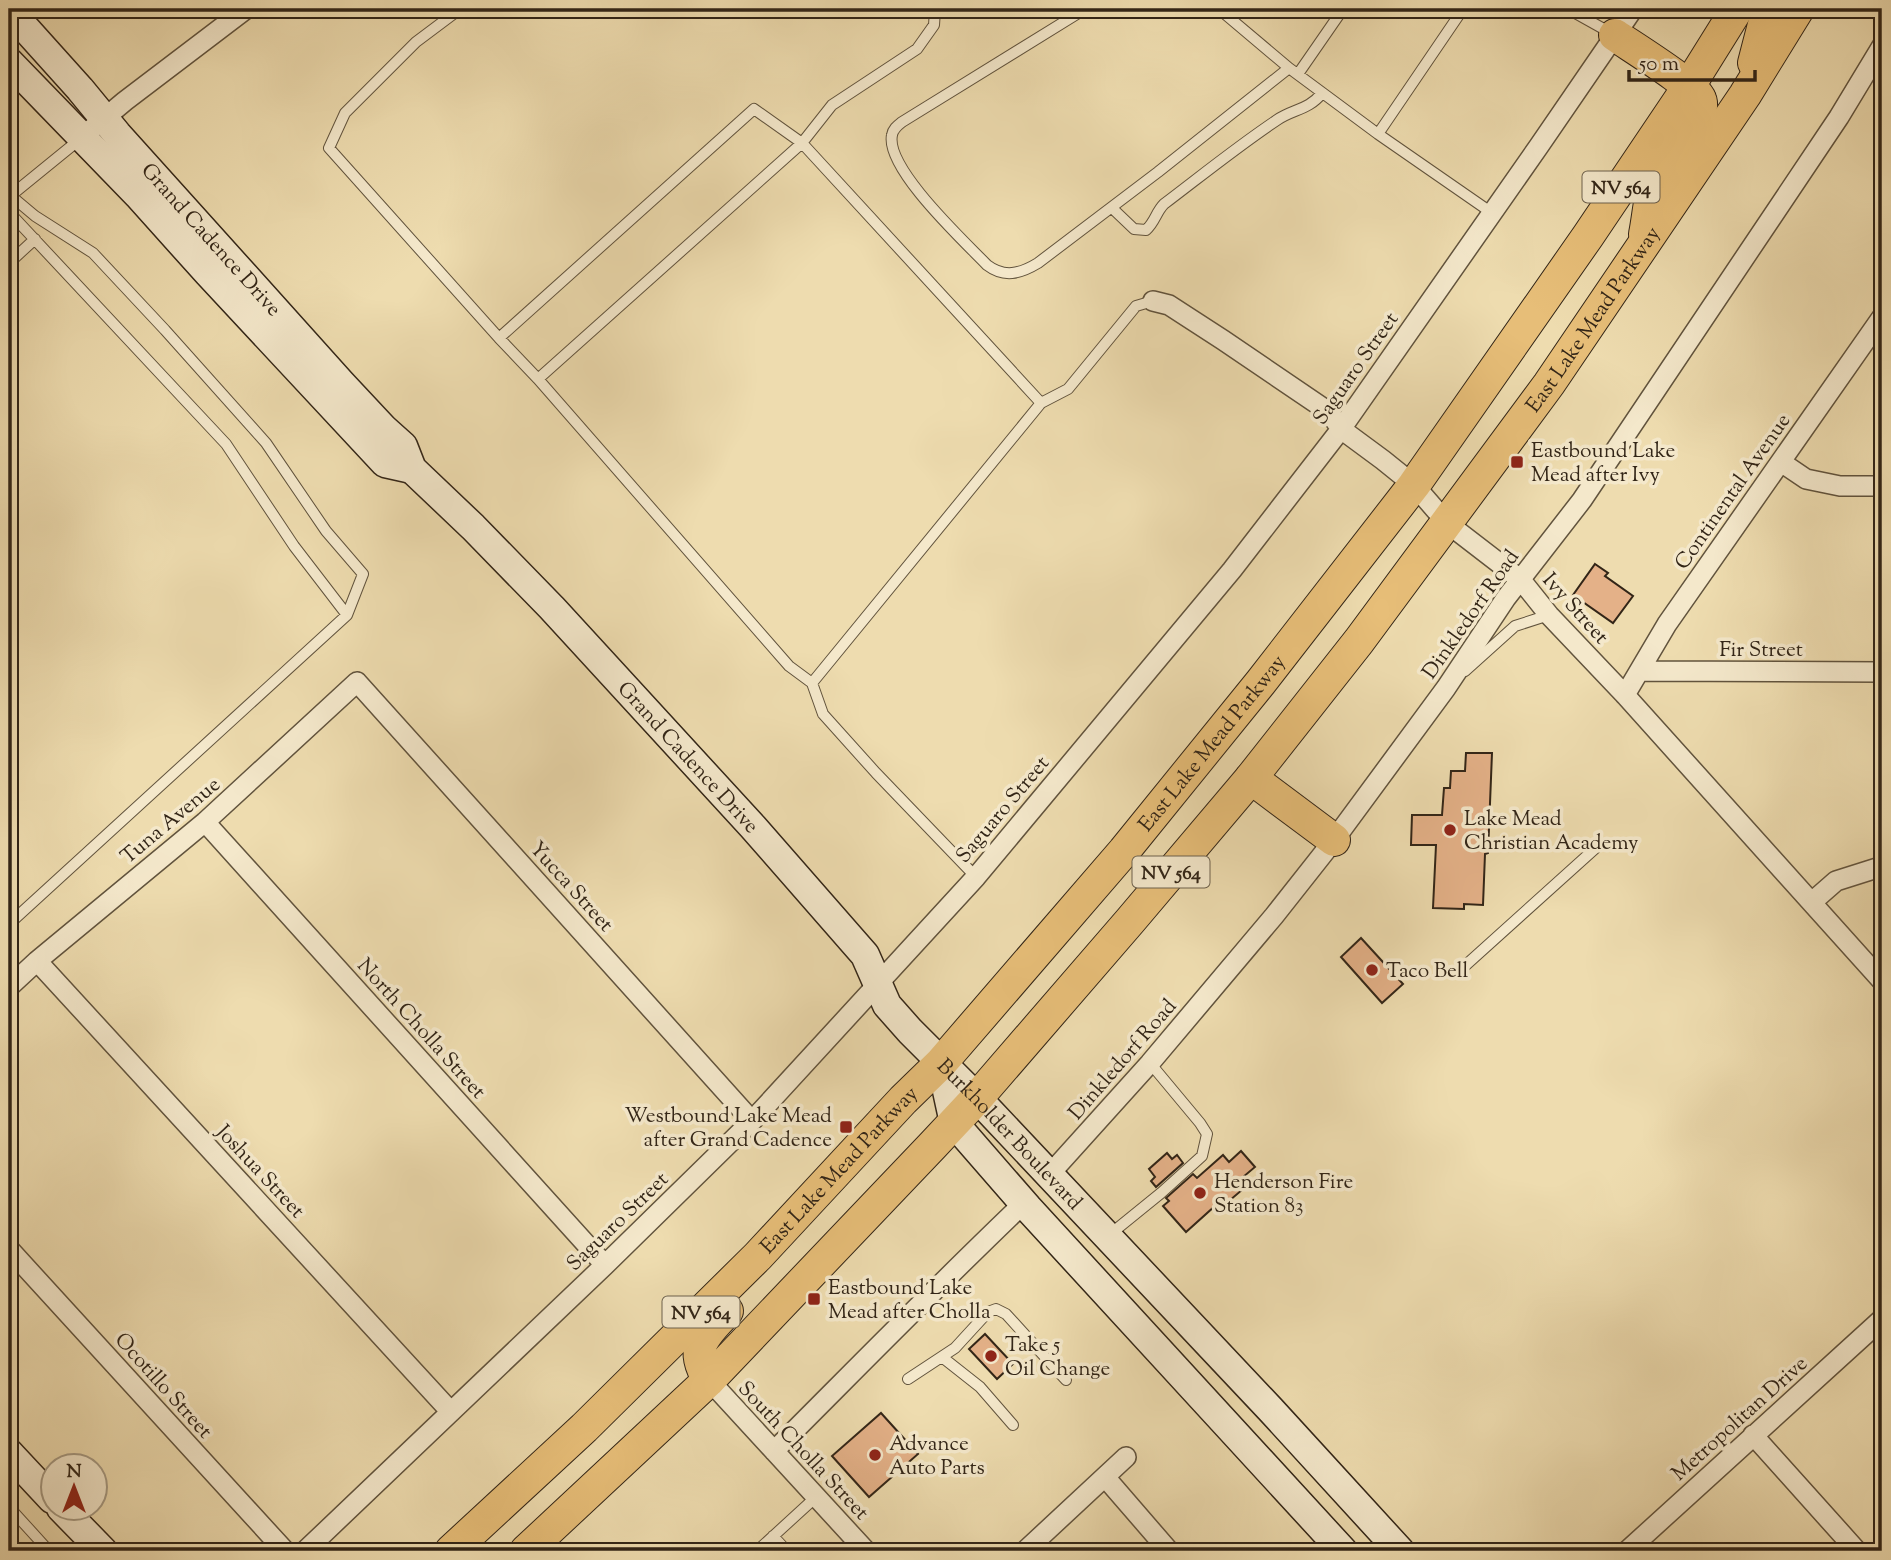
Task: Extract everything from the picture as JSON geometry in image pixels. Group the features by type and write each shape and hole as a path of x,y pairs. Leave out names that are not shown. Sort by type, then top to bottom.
{"main road":[{"name":"Grand Cadence Drive","path":"9,9 341,383 403,446 412,469 552,608 753,827 865,955 887,1005 941,1063"},
{"name":"East Lake Mead Parkway","path":"451,1551 584,1428 758,1256 903,1100 941,1063 1124,850 1261,682 1413,485 1581,247 1737,9"},
{"path":"1745,95 1768,9"},
{"name":"East Lake Mead Parkway","path":"526,1551 709,1380 954,1123 1251,778 1359,641 1549,384 1643,249 1745,95 1798,9"},
{"path":"1615,35 1689,86 1700,96 1702,106 1698,118 1655,181 1643,249"},
{"name":"Grand Cadence Drive","path":"9,62 138,195 385,463 412,469"},
{"path":"1251,778 1334,840"},
{"name":"Burkholder Boulevard","path":"941,1063 1297,1437 1400,1551"},
{"name":"Burkholder Boulevard","path":"941,1063 954,1123 1343,1551"},
{"path":"709,1380 698,1355 704,1337 750,1287 758,1256"},
{"path":"1171,1363 1200,1334"},
{"path":"1264,1464 1297,1437"},
{"path":"9,1453 38,1484"},
{"path":"75,1522 103,1551"}],"street":[{"path":"82,137 246,9"},
{"name":"Saguaro Street","path":"304,1551 752,1121 976,877 1232,570 1340,429 1633,9"},
{"name":"Dinkledorf Road","path":"1049,1175 1150,1063 1334,840 1446,688 1506,598 1582,500 1839,117 1882,46"},
{"name":"Ivy Street","path":"1153,300 1169,305 1329,412 1340,429 1413,485 1447,523 1521,580 1549,615 1625,695 1882,981"},
{"name":"Continental Avenue","path":"1625,695 1667,624 1882,317"},
{"path":"1781,462 1806,479 1840,486 1882,486"},
{"name":"Fir Street","path":"1640,671 1882,672"},
{"name":"Tuna Avenue","path":"9,987 205,822 358,682"},
{"name":"Yucca Street","path":"358,682 752,1121"},
{"name":"North Cholla Street","path":"205,822 605,1265"},
{"path":"1812,902 1836,881 1882,868"},
{"name":"Joshua Street","path":"37,961 451,1412"},
{"path":"774,1451 951,1272 1024,1203"},
{"name":"Ocotillo Street","path":"9,1249 285,1551"},
{"name":"Metropolitan Drive","path":"1626,1551 1882,1319"},
{"name":"South Cholla Street","path":"709,1380 866,1551"},
{"path":"1753,1435 1857,1551"},
{"path":"1025,1551 1126,1457"},
{"path":"1105,1477 1169,1551"}],"lane":[{"path":"460,9 416,42 345,113 329,148 538,379 789,666 812,683 823,714 976,877"},
{"path":"538,379 802,144 832,105 917,49 934,25 934,9"},
{"path":"1085,9 902,122 895,127 892,134 898,161 919,194 987,265 1000,273 1028,270 1294,71 1343,9"},
{"path":"1219,9 1322,93 1492,213"},
{"path":"1378,134 1463,9"},
{"path":"1569,9 1615,35"},
{"path":"1112,208 1134,229 1146,230 1164,204 1255,135 1284,115 1314,103 1322,93"},
{"path":"499,338 754,109 802,144 1041,403"},
{"path":"9,924 347,615 363,574 326,531 266,443 165,330 93,253 35,216 10,196 82,137"},
{"path":"9,212 226,444 294,546 347,615"},
{"path":"9,263 35,239"},
{"path":"812,683 1041,403 1068,389 1136,306 1153,300"},
{"path":"1446,688 1515,626 1549,615"},
{"path":"1457,973 1600,845"},
{"path":"1107,1236 1202,1156 1207,1134 1150,1063"},
{"path":"908,1379 955,1348 988,1312 996,1309 1006,1314 1066,1380"},
{"path":"942,1357 980,1387 1013,1425"},
{"path":"757,1551 816,1497"},
{"path":"9,1507 49,1551"},
{"path":"773,1536 787,1551"}],"building":[{"path":"1595,564 1608,573 1605,576 1633,596 1613,623 1573,595"},
{"name":"Lake Mead Christian Academy","path":"1466,753 1492,753 1483,905 1464,904 1464,909 1433,908 1436,845 1411,845 1412,815 1442,815 1444,788 1450,788 1451,771 1465,771"},
{"name":"Taco Bell","path":"1361,938 1403,984 1382,1003 1341,957"},
{"name":"Henderson Fire Station 83","path":"1241,1151 1255,1167 1243,1177 1249,1184 1229,1201 1225,1197 1186,1232 1163,1206 1169,1201 1166,1198 1193,1174 1197,1178 1223,1155 1229,1162"},
{"path":"1167,1153 1172,1159 1177,1155 1183,1163 1156,1187 1151,1181 1155,1177 1149,1169"},
{"path":"985,1334 1013,1364 997,1379 969,1349"},
{"name":"Advance Auto Parts","path":"881,1413 918,1454 869,1497 832,1456"}],"place":[{"name":"Eastbound Lake Mead after Ivy","path":"1517,462"},
{"name":"Lake Mead Christian Academy","path":"1450,830"},
{"name":"Taco Bell","path":"1372,970"},
{"name":"Westbound Lake Mead after Grand Cadence","path":"846,1127"},
{"name":"Henderson Fire Station 83","path":"1200,1193"},
{"name":"Eastbound Lake Mead after Cholla","path":"814,1299"},
{"name":"Take 5 Oil Change","path":"991,1356"},
{"name":"Advance Auto Parts","path":"875,1455"}]}
